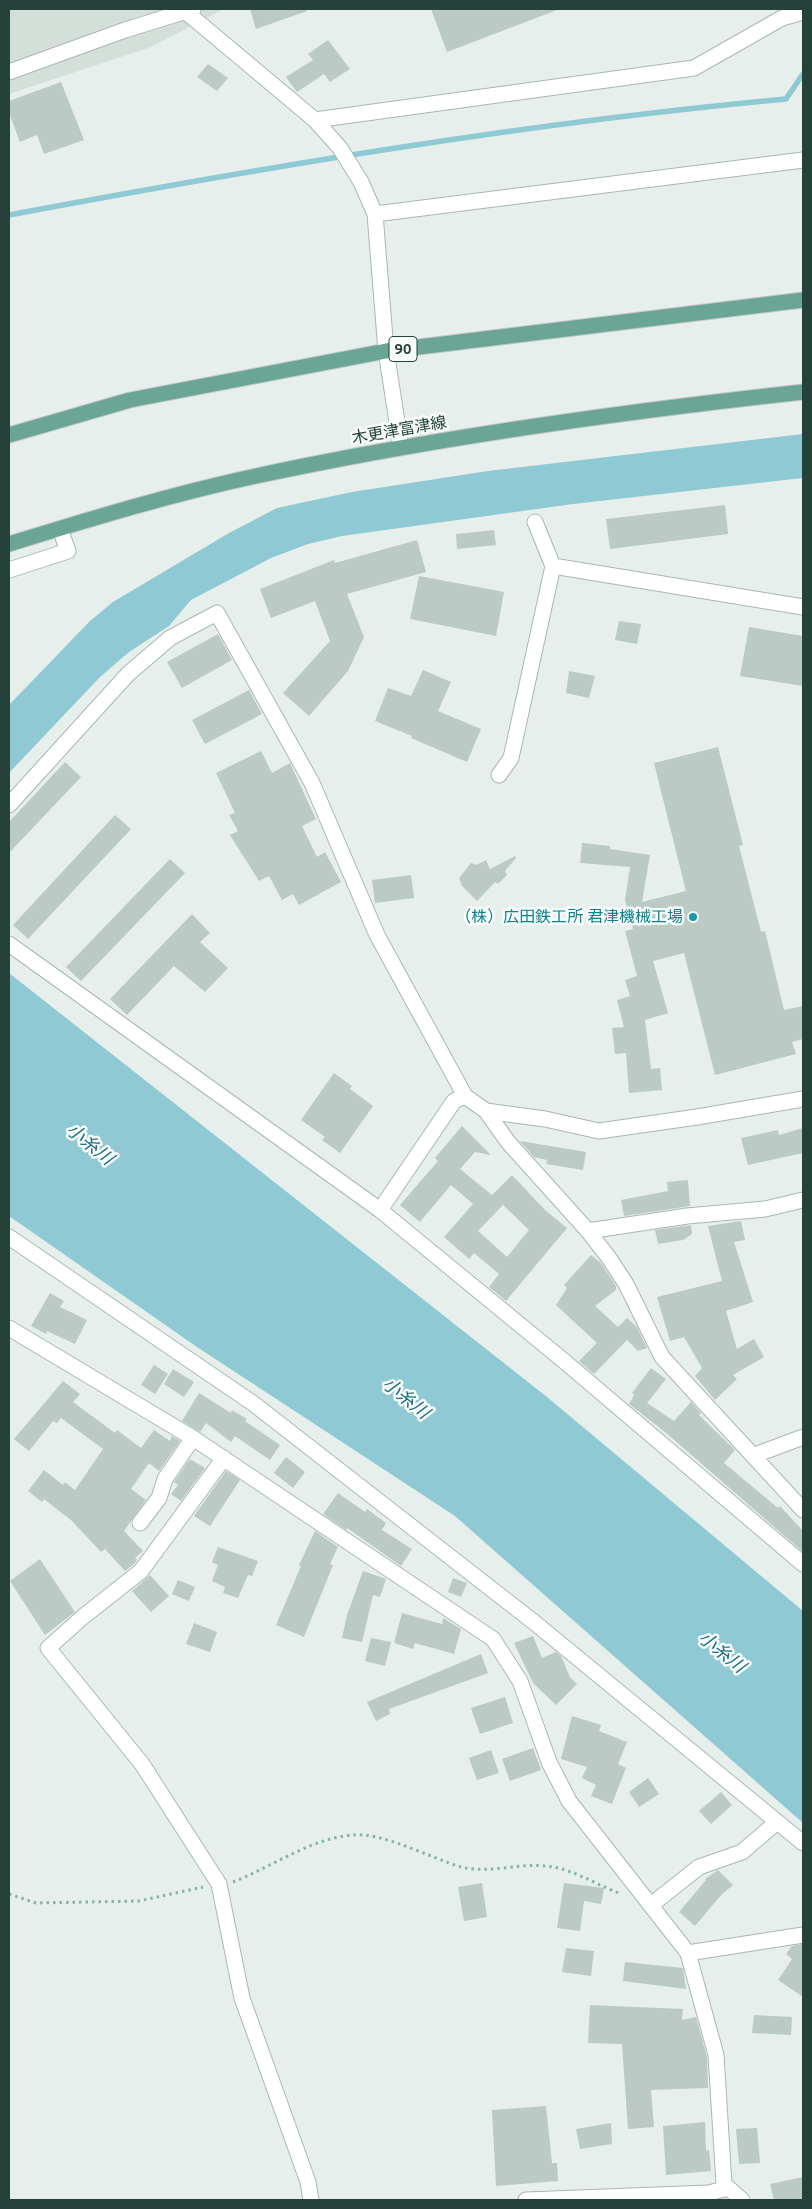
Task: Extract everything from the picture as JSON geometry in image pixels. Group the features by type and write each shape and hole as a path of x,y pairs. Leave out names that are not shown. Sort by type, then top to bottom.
{"main road":[{"name":"90","path":"9,435 130,400 386,351 803,300"},
{"name":"木更津富津線","path":"9,544 155,501 254,476 401,446 582,419 803,392"}],"street":[{"path":"9,72 126,30 190,10 315,120 353,167 362,182 375,214 386,351 401,446"},
{"path":"315,120 694,68 782,18 803,12"},
{"path":"375,214 803,160"},
{"path":"499,775 511,758 553,566 535,522"},
{"path":"9,570 68,551 60,529"},
{"path":"553,566 803,607"},
{"path":"9,805 128,674 170,638 217,613 312,783 377,934 465,1096 486,1111 508,1142 588,1231 626,1284 662,1357 755,1455 803,1510"},
{"path":"9,944 380,1210 564,1360 803,1564"},
{"path":"380,1210 454,1101 465,1096"},
{"path":"486,1111 545,1119 599,1131 803,1099"},
{"path":"588,1231 687,1216 765,1208 803,1200"},
{"path":"9,1238 254,1404 535,1623 803,1843"},
{"path":"9,1328 193,1438 492,1638 520,1681 549,1762 570,1801 688,1953 716,2055 724,2184 742,2200"},
{"path":"755,1455 803,1437"},
{"path":"140,1523 159,1498 165,1479 193,1438"},
{"path":"224,1458 141,1571 84,1616 48,1648 142,1764 219,1884 242,1998 308,2182 311,2200"},
{"path":"651,1906 699,1867 742,1852 777,1822"},
{"path":"688,1953 803,1935"},
{"path":"526,2200 709,2192 728,2188"}],"path":[{"path":"9,1894 36,1903 139,1901 232,1882 321,1842 354,1834 385,1839 462,1867 557,1867 618,1893 628,1893 638,1889"}],"shaded area":[{"path":"9,9 224,9 151,47 9,94"}],"water":[{"path":"803,434 803,478 573,504 342,536 308,544 271,558 191,600 169,626 129,652 100,677 9,773 9,705 90,621 113,602 229,533 277,508 352,492 488,471"},
{"name":"小糸川","path":"9,973 547,1397 803,1611 803,1823 455,1516 197,1347 9,1216"}],"building":[{"path":"250,9 306,9 307,11 256,29"},
{"path":"431,9 557,9 557,10 447,52"},
{"path":"328,40 350,69 330,82 324,74 297,92 286,77 313,60 308,54"},
{"path":"208,64 228,78 217,91 197,77"},
{"path":"61,82 84,140 44,154 37,135 20,142 9,113 9,101"},
{"path":"725,505 728,534 610,549 606,519"},
{"path":"494,530 496,545 457,549 456,534"},
{"path":"417,540 426,572 347,594 364,637 348,671 309,716 283,693 330,641 315,601 271,618 260,589 334,560 335,563"},
{"path":"419,576 504,592 496,636 410,619"},
{"path":"619,621 641,624 637,644 615,640"},
{"path":"749,627 803,636 803,686 740,676"},
{"path":"218,634 232,660 182,688 167,662"},
{"path":"423,670 451,682 438,711 481,729 467,762 375,721 388,688 411,696"},
{"path":"569,671 595,676 589,698 566,693"},
{"path":"249,690 262,714 205,744 192,720"},
{"name":"（株）広田鉄工所 君津機械工場","path":"718,747 743,845 739,846 761,932 765,931 784,1010 803,1006 803,1039 792,1042 796,1054 715,1075 684,953 653,961 668,1013 645,1020 651,1069 660,1068 662,1090 629,1093 626,1053 615,1054 612,1028 624,1027 617,1000 630,996 625,980 637,976 625,931 633,929 625,900 630,867 580,863 582,843 610,846 610,849 650,855 642,902 686,891 654,763"},
{"path":"261,751 272,773 290,763 316,819 302,826 317,857 325,852 341,882 299,905 293,894 282,900 269,876 259,881 230,835 238,831 229,815 235,813 216,773"},
{"path":"65,762 81,777 9,853 9,822"},
{"path":"115,815 131,829 28,939 13,925"},
{"path":"515,856 516,858 505,871 507,875 498,884 495,882 477,901 462,886 459,878 471,863 477,865 486,860 490,869"},
{"path":"170,859 185,873 81,981 66,967"},
{"path":"411,875 414,898 375,903 372,880"},
{"path":"192,914 210,933 200,942 228,968 205,992 174,966 127,1015 110,999"},
{"path":"334,1073 352,1086 350,1089 373,1106 340,1153 322,1140 325,1137 301,1120"},
{"path":"462,1126 491,1155 475,1152 460,1169 492,1195 512,1175 545,1210 567,1228 506,1301 489,1287 499,1274 474,1253 469,1259 444,1237 473,1204 451,1185 420,1222 400,1205 438,1161 435,1158","holes":["503,1205 529,1230 507,1257 478,1231"]},
{"path":"803,1128 803,1153 748,1165 741,1138 778,1130 779,1135"},
{"path":"520,1141 586,1152 583,1170 546,1164 547,1160 534,1157"},
{"path":"688,1180 690,1206 624,1216 621,1200 668,1191 667,1182"},
{"path":"741,1221 745,1240 734,1242 753,1302 726,1311 737,1349 754,1339 764,1357 733,1375 737,1379 715,1400 695,1376 702,1368 684,1337 670,1341 657,1297 722,1281 708,1226"},
{"path":"691,1225 692,1234 683,1240 658,1244 655,1230"},
{"path":"591,1255 601,1263 616,1286 616,1290 595,1306 618,1327 627,1318 637,1327 647,1348 638,1351 627,1340 594,1374 579,1361 597,1343 556,1305 567,1288 564,1285"},
{"path":"50,1293 64,1301 60,1307 87,1320 75,1344 47,1331 46,1334 31,1326"},
{"path":"154,1365 168,1374 155,1394 141,1385"},
{"path":"651,1368 666,1379 647,1403 674,1421 691,1402 701,1413 699,1415 735,1450 724,1463 778,1508 780,1506 803,1531 803,1552 665,1432 629,1404 634,1395 632,1393"},
{"path":"173,1369 194,1382 184,1397 164,1384"},
{"path":"63,1381 80,1394 73,1402 115,1433 117,1430 141,1448 154,1430 170,1441 172,1436 180,1441 159,1471 149,1463 131,1489 146,1500 124,1531 143,1551 135,1558 137,1560 134,1564 125,1571 105,1549 101,1552 72,1521 44,1499 42,1502 28,1491 44,1470 63,1485 65,1482 75,1490 103,1449 61,1418 57,1423 53,1421 29,1451 14,1439"},
{"path":"199,1393 231,1413 232,1410 247,1419 245,1421 280,1445 270,1460 235,1436 231,1442 206,1423 200,1432 182,1421"},
{"path":"286,1457 305,1472 293,1488 274,1473"},
{"path":"190,1459 205,1468 181,1501 171,1494 178,1485 174,1482"},
{"path":"226,1471 240,1480 210,1526 194,1516"},
{"path":"338,1493 365,1512 367,1509 386,1523 382,1530 412,1549 401,1566 347,1528 346,1530 323,1514"},
{"path":"315,1531 338,1547 330,1564 333,1565 304,1637 276,1625 301,1566 299,1565"},
{"path":"218,1547 258,1561 252,1576 248,1575 238,1598 223,1593 225,1587 212,1581 218,1565 212,1562"},
{"path":"40,1559 75,1612 45,1635 10,1581"},
{"path":"363,1571 386,1579 380,1597 373,1595 362,1642 342,1638 347,1615"},
{"path":"150,1575 169,1596 151,1612 132,1591"},
{"path":"453,1578 467,1583 461,1597 448,1592"},
{"path":"178,1580 195,1587 189,1601 172,1594"},
{"path":"402,1613 442,1624 443,1618 461,1629 454,1654 415,1643 413,1649 394,1643"},
{"path":"194,1623 217,1632 210,1652 186,1644"},
{"path":"533,1636 542,1658 556,1652 561,1656 570,1677 577,1684 556,1705 533,1683 514,1643"},
{"path":"371,1638 391,1642 385,1666 365,1661"},
{"path":"481,1654 488,1673 389,1709 390,1714 376,1721 367,1702"},
{"path":"505,1697 513,1723 480,1734 471,1708"},
{"path":"572,1716 601,1725 599,1731 627,1742 618,1764 626,1768 612,1804 591,1796 596,1785 582,1778 587,1767 561,1759"},
{"path":"533,1748 541,1770 510,1781 502,1759"},
{"path":"491,1750 499,1773 477,1780 469,1758"},
{"path":"648,1778 659,1794 639,1807 629,1792"},
{"path":"721,1792 732,1805 711,1824 699,1811"},
{"path":"718,1870 733,1885 721,1895 695,1926 679,1912 705,1879"},
{"path":"482,1883 487,1917 464,1921 458,1887"},
{"path":"564,1883 604,1888 601,1904 584,1901 580,1931 557,1928"},
{"path":"803,1944 803,1997 778,1980 792,1959 786,1954 792,1946"},
{"path":"566,1948 594,1951 591,1976 562,1972"},
{"path":"625,1962 683,1968 686,1989 623,1981"},
{"path":"590,2005 683,2009 682,2020 696,2017 707,2057 708,2088 651,2090 654,2127 628,2129 622,2044 588,2043"},
{"path":"754,2015 792,2017 791,2035 752,2033"},
{"path":"546,2106 552,2163 557,2163 558,2181 496,2186 492,2110"},
{"path":"705,2122 706,2151 709,2150 711,2171 666,2175 663,2126"},
{"path":"611,2123 612,2144 580,2149 576,2129"},
{"path":"757,2128 760,2163 739,2164 736,2129"},
{"path":"803,2177 803,2200 774,2200 770,2184"}],"waterway":[{"path":"9,215 202,180 396,148 591,120 786,99 803,74"}],"place":[{"name":"（株）広田鉄工所 君津機械工場","path":"693,917"}]}
